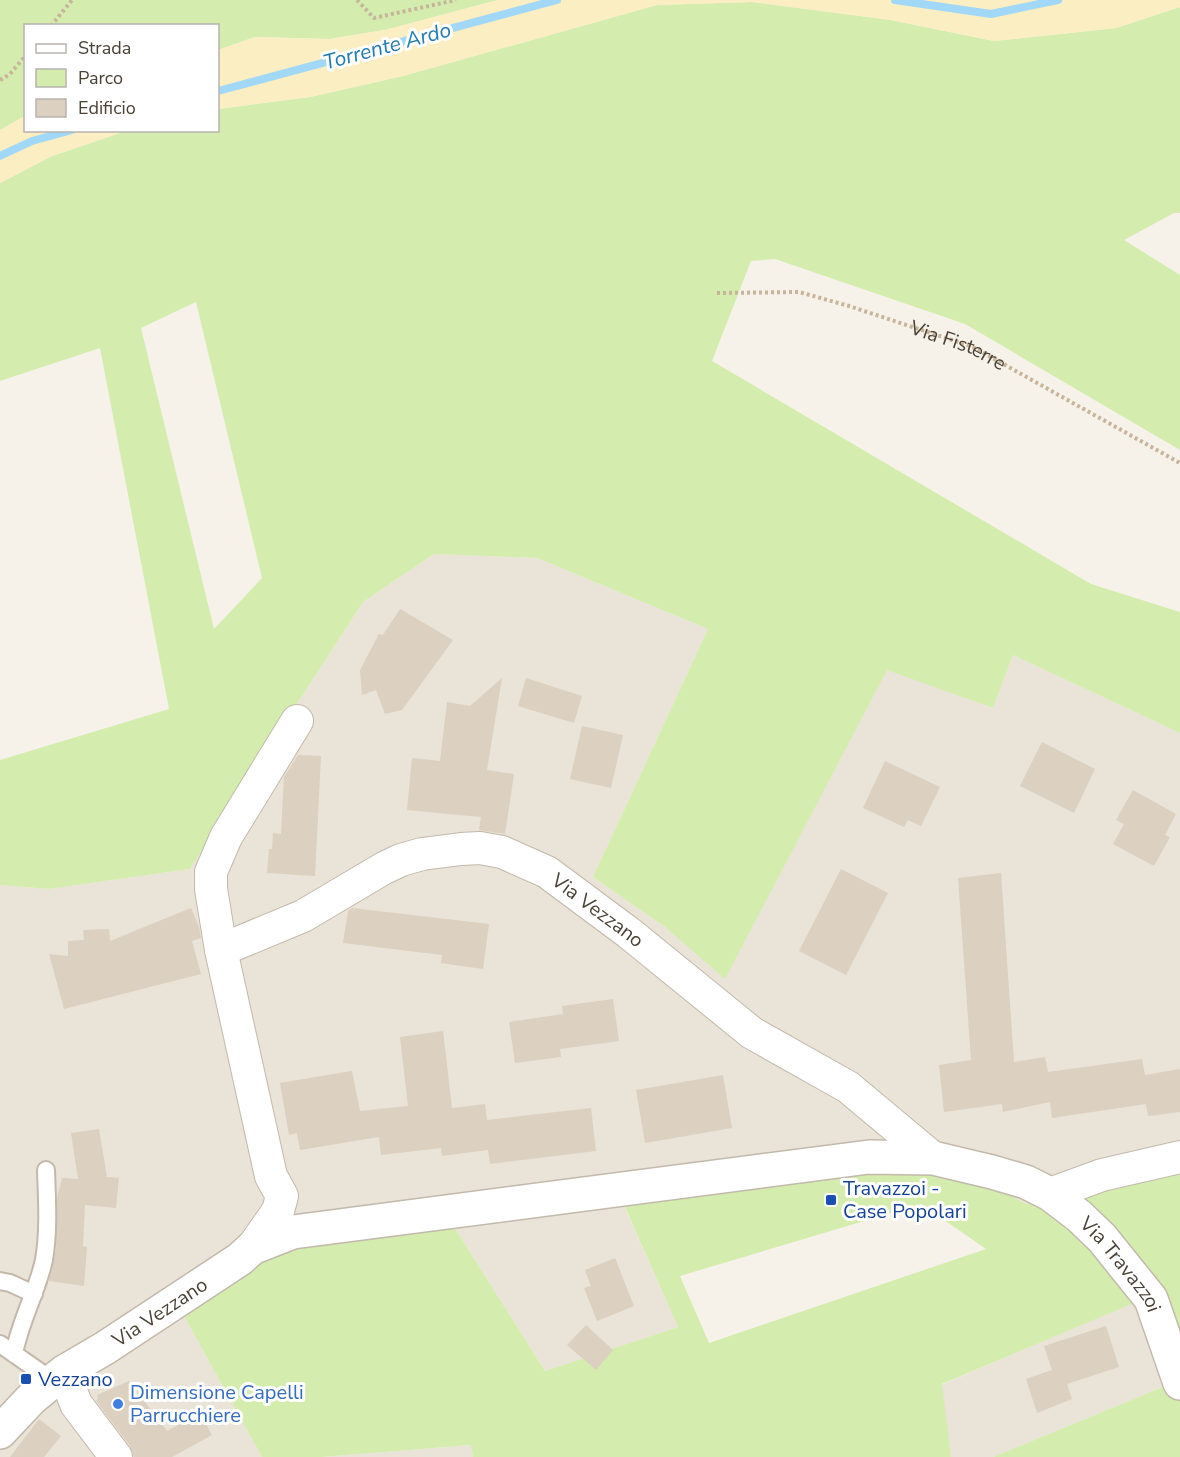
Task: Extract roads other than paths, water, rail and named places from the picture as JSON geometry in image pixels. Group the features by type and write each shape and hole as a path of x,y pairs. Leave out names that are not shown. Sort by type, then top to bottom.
{"street":[{"name":"Via Vezzano","path":"0,1432 32,1398 58,1376 105,1348 240,1259 252,1248 278,1211 282,1196 271,1176 221,950 211,889 211,872 226,837 297,721"},
{"name":"Via Vezzano","path":"221,950 303,916 401,860 422,854 461,849 480,848 502,852 547,872 628,933 752,1033 848,1088 933,1158"},
{"name":"Via Vezzano","path":"252,1248 293,1232 869,1157 933,1158 1026,1182 1050,1194"},
{"path":"1050,1194 1102,1175 1180,1157"},
{"name":"Via Travazzoi","path":"1050,1194 1079,1216 1102,1238 1151,1299 1180,1383"},
{"path":"58,1376 116,1457"}],"lane":[{"path":"14,1354 18,1333 34,1294 44,1258 46,1170"},
{"path":"0,1281 34,1294"},
{"path":"0,1344 14,1354 58,1376"}],"waterway":[{"name":"Torrente Ardo","path":"219,91 557,0"},
{"name":"Torrente Ardo","path":"895,0 991,14 1058,0"},
{"name":"Torrente Ardo","path":"0,156 32,141 65,132"}],"place":[{"name":"Travazzoi - Case Popolari","path":"831,1200"},
{"name":"Vezzano","path":"26,1379"},
{"name":"Dimensione Capelli Parrucchiere","path":"118,1404"}]}
